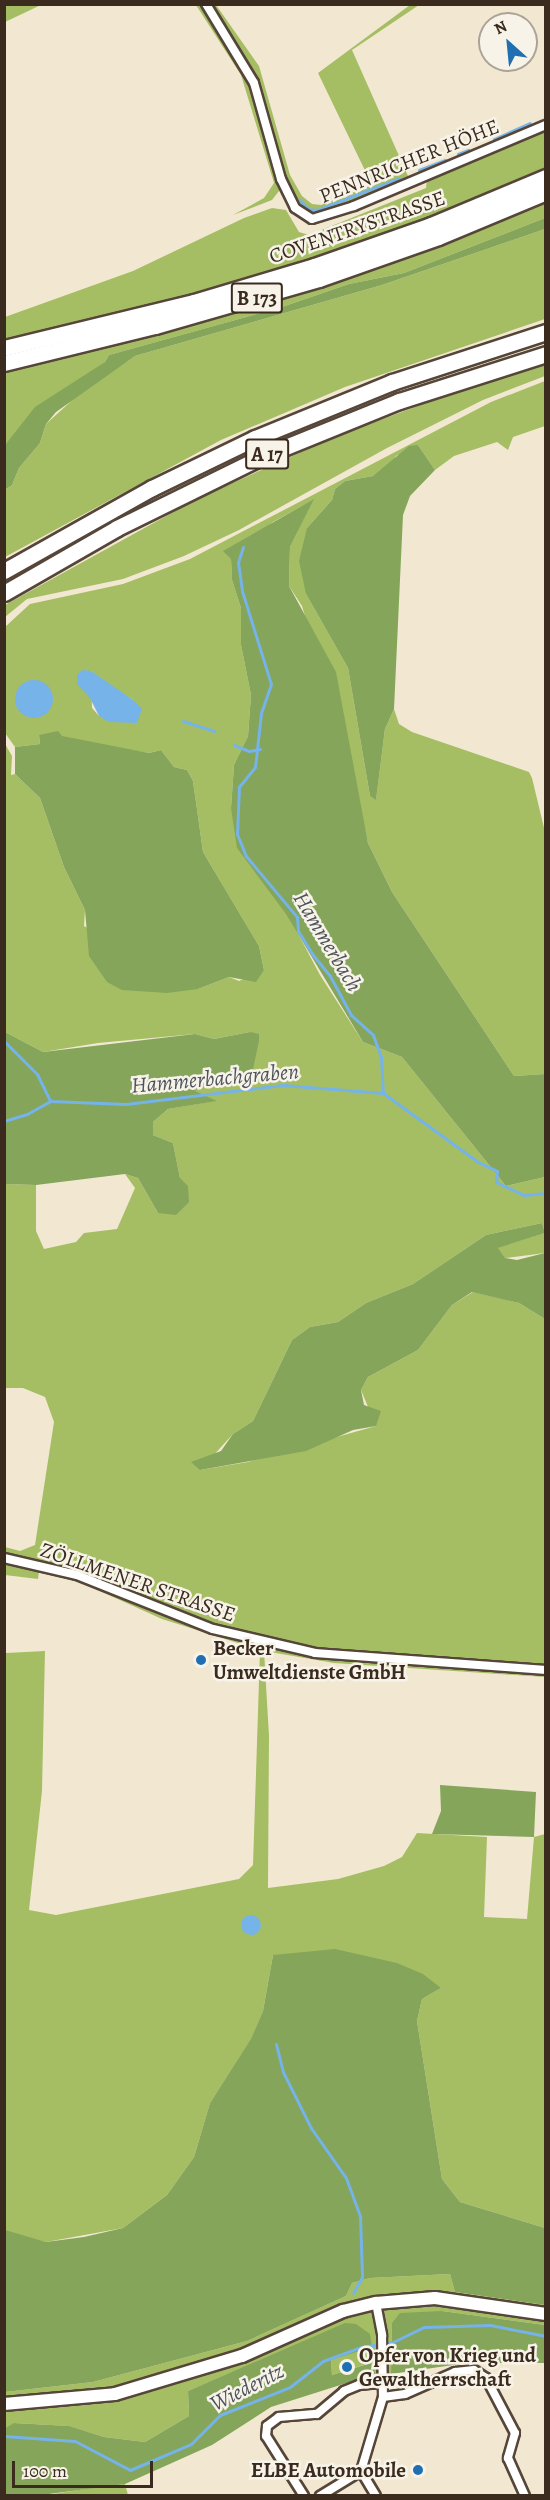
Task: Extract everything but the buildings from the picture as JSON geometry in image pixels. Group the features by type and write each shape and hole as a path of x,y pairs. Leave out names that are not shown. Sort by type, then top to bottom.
{"highway":[{"name":"COVENTRYSTRASSE","path":"4,348 194,302 314,266 431,225 546,177"},
{"name":"B 173","path":"4,363 155,326 319,279 438,237 546,192"},
{"name":"A 17","path":"4,571 152,488 255,438 392,382 546,332"},
{"name":"A 17","path":"4,593 117,528 261,457 399,401 546,354"}],"main road":[{"path":"4,2404 115,2394 276,2343 343,2311 376,2303 435,2298 546,2314"}],"street":[{"name":"PENNRICHER HÖHE","path":"206,4 254,83 281,179 295,208 312,219 354,206 546,125"},
{"name":"ZÖLLMENER STRASSE","path":"4,1558 77,1575 213,1629 315,1653 546,1670"},
{"path":"320,2496 361,2471 383,2397 382,2335 376,2303"},
{"path":"383,2397 405,2394 455,2372 474,2370 486,2378 515,2433 508,2458 525,2496"},
{"path":"304,2496 266,2436 267,2426 279,2417 317,2414 344,2391 359,2385 382,2383"},
{"path":"361,2471 376,2496"}],"green space":[{"path":"5,4 41,4 41,5 5,22"},
{"path":"196,5 202,5 249,79 279,181 279,191 272,200 233,215 264,198 274,183 241,75"},
{"path":"211,5 216,5 259,66 290,175 302,196 312,204 321,205 372,185 318,73 410,5 419,5 352,50 408,176 320,214 306,212 288,184 253,69"},
{"path":"545,132 545,169 488,197 307,263 5,344 5,317 133,271 244,218 272,208 286,210 299,232 309,235 426,188 427,180"},
{"path":"545,198 545,218 404,273 349,284 282,307 109,355 105,362 23,425 5,445 4,368"},
{"path":"545,218 545,229 382,285 135,356 56,412 46,424 40,443 19,468 12,485 5,490 5,445 35,407 105,362 109,355 282,307 349,284 404,273"},
{"path":"545,229 545,319 345,387 221,440 5,557 5,490 12,485 19,468 40,443 46,424 78,395 135,356 382,285"},
{"path":"545,365 545,376 483,400 387,448 239,530 184,556 123,579 27,599 5,617 5,605 197,499 337,436 472,386"},
{"path":"545,381 545,426 513,437 508,450 497,442 454,456 435,470 418,445 396,456 390,465 373,476 345,481 335,489 332,500 307,528 306,594 348,668 370,796 376,799 385,729 394,709 399,724 412,732 529,772 532,778 546,836 545,1074 514,1076 392,892 368,843 353,773 302,606 289,586 290,547 313,500 273,522 231,558 232,580 241,608 241,645 251,695 248,736 234,765 231,808 320,975 363,1042 402,1057 506,1186 545,1177 545,1233 542,1223 486,1235 413,1284 366,1303 338,1322 310,1327 292,1340 253,1421 233,1434 200,1470 248,1462 376,1426 361,1390 368,1377 418,1350 452,1305 473,1292 519,1303 545,1319 545,1677 334,1663 264,1651 269,1736 268,1888 338,1879 384,1866 402,1857 417,1833 487,1837 484,1917 527,1919 534,1837 545,1834 545,2228 460,2202 442,2179 417,2021 422,1999 441,1988 273,1955 263,2011 251,2040 210,2103 194,2157 167,2195 123,2228 46,2242 8,2233 5,2230 6,1653 45,1651 42,1791 29,1910 56,1915 239,1879 253,1865 260,1650 162,1619 82,1583 39,1571 38,1579 5,1575 5,1547 20,1551 35,1545 54,1422 45,1397 23,1388 5,1388 5,1184 36,1185 36,1231 44,1249 76,1242 84,1233 117,1229 135,1188 125,1174 138,1178 158,1213 180,1178 173,1143 153,1135 153,1122 168,1109 215,1101 194,1092 201,1084 230,1080 250,1032 214,1039 195,1034 98,1043 43,1052 5,1032 4,742 12,756 11,775 15,774 40,798 64,867 85,910 84,926 198,989 229,977 239,981 264,970 259,946 203,852 193,781 187,770 174,767 161,750 149,753 39,735 40,744 15,747 5,733 5,627 30,604 123,584 190,559 491,402","holes":["91,671 133,700 99,716 92,708"]},
{"path":"418,445 435,470 410,496 403,515 394,709 385,729 376,800 370,796 348,668 306,594 299,561 307,528 332,500 335,489 345,481 373,476 409,446"},
{"path":"314,499 290,547 289,586 336,672 368,843 392,892 514,1076 545,1074 545,1177 506,1186 402,1057 363,1042 286,914 237,848 231,808 234,765 248,736 251,695 241,645 241,608 232,580 231,559 223,551"},
{"path":"58,731 62,736 149,753 161,750 174,767 187,770 193,781 203,852 259,946 264,970 256,982 229,977 198,989 167,993 122,990 107,982 89,956 85,910 64,867 40,798 15,774 15,747 40,744 39,735"},
{"path":"5,1032 43,1052 195,1034 214,1039 250,1032 259,1034 259,1041 253,1069 241,1078 202,1084 195,1091 217,1101 168,1109 153,1122 153,1135 173,1143 180,1178 188,1186 189,1202 176,1215 158,1213 138,1178 125,1174 36,1185 5,1184"},
{"path":"542,1223 545,1233 498,1248 505,1258 517,1260 545,1253 545,1319 519,1303 472,1292 452,1305 418,1350 368,1377 361,1390 364,1405 381,1411 376,1426 353,1430 306,1451 200,1470 191,1462 221,1451 233,1434 253,1421 292,1340 310,1327 338,1322 366,1303 413,1284 486,1235"},
{"path":"545,1233 545,1253 505,1258 497,1248"},
{"path":"440,1785 536,1792 534,1837 432,1834 441,1811"},
{"path":"335,1949 397,1963 423,1974 441,1988 422,1999 417,2021 442,2179 460,2202 545,2228 545,2305 455,2292 450,2274 370,2278 352,2283 346,2296 247,2341 93,2382 5,2392 5,2230 46,2242 84,2237 123,2228 167,2195 194,2157 210,2103 251,2039 263,2011 273,1955"},
{"path":"450,2274 455,2292 545,2305 545,2325 442,2311 392,2324 391,2374 375,2374 373,2362 332,2375 331,2360 273,2355 188,2391 189,2416 145,2442 104,2437 68,2426 15,2423 5,2428 5,2392 93,2382 247,2341 346,2296 352,2283 370,2278"},
{"path":"442,2311 545,2325 545,2363 467,2363 391,2374 392,2323 400,2313"},
{"path":"345,2323 356,2324 370,2334 372,2347 331,2360 332,2375 374,2362 375,2374 271,2407 212,2445 125,2484 41,2495 5,2494 5,2428 14,2423 69,2426 104,2437 145,2442 189,2416 188,2391"},
{"path":"125,2484 128,2495 41,2496 97,2487"}],"water":[{"path":"83,670 91,671 133,700 142,709 137,723 109,722 99,716 90,698 77,684 77,674"},
{"path":"34,680 48,685 53,699 48,713 34,718 20,713 15,699 20,685"},
{"path":"251,1915 258,1918 261,1925 258,1932 251,1935 244,1932 241,1925 244,1918"}],"waterway":[{"path":"494,139 530,123"},
{"path":"458,154 468,150"},
{"path":"419,170 445,160"},
{"path":"300,200 308,209 317,210 399,178"},
{"name":"Hammerbach","path":"243,547 238,562 242,591 271,684 261,713 255,767 239,787 237,834 246,856 297,917 298,931 330,976 351,1015 373,1035 381,1057 383,1093 478,1162 497,1171 496,1182 524,1195 546,1193"},
{"path":"183,721 214,731"},
{"path":"234,745 249,751 260,749"},
{"name":"Hammerbachgraben","path":"4,1041 37,1074 50,1101"},
{"name":"Hammerbachgraben","path":"4,1121 27,1114 50,1101 126,1104 283,1085 383,1093"},
{"path":"276,2044 283,2072 311,2128 346,2178 360,2216 362,2277 353,2293"},
{"name":"Wiederitz","path":"4,2436 75,2441 130,2470 191,2444 220,2415 290,2387 323,2361 361,2347 393,2342 424,2327 490,2325 546,2336"}],"place":[{"name":"Becker Umweltdienste GmbH","path":"201,1660"},
{"name":"Opfer von Krieg und Gewaltherrschaft","path":"347,2367"},
{"name":"ELBE Automobile","path":"418,2470"}]}
